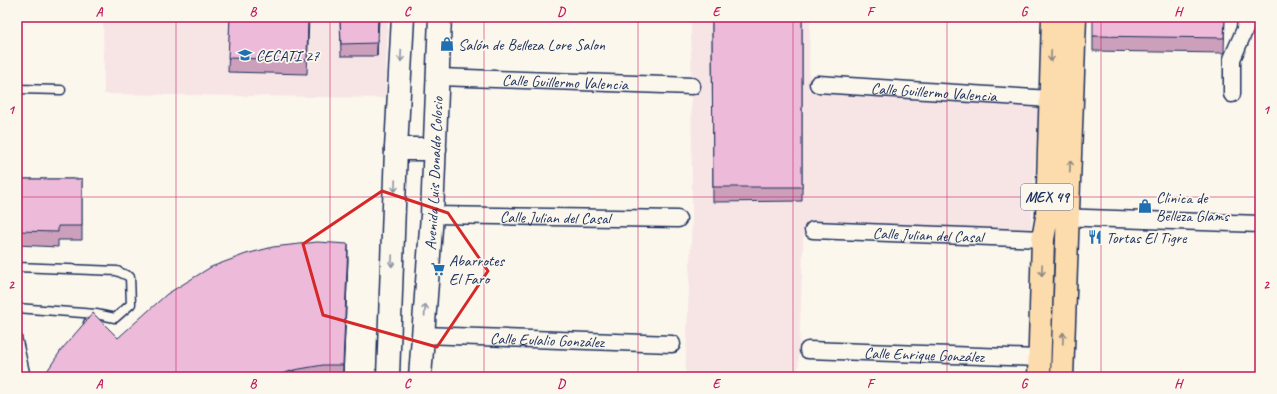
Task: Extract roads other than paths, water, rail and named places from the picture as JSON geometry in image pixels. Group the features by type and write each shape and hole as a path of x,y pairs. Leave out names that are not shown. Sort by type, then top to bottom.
{"main road":[{"name":"MEX 49","path":"1052,17 1050,99 1057,217 1062,377"},
{"name":"MEX 49","path":"1039,368 1043,239 1057,217 1075,17"}],"street":[{"path":"388,377 396,149 403,17"},
{"name":"Avenida Luis Donaldo Colosio","path":"420,377 432,215 439,77 440,17"},
{"path":"1232,94 1232,59 1250,26"},
{"name":"Calle Guillermo Valencia","path":"439,77 692,86"},
{"name":"Calle Guillermo Valencia","path":"818,84 1050,99"},
{"path":"396,149 435,149"},
{"name":"Calle Julian del Casal","path":"432,215 678,219"},
{"path":"1057,217 1260,224"},
{"name":"Calle Julian del Casal","path":"813,230 1043,239"},
{"name":"Calle Eulalio González","path":"423,335 672,344"},
{"name":"Calle Enrique González","path":"808,350 1039,368"}],"lane":[{"path":"17,89 61,90"},
{"path":"17,267 117,271 130,277 131,304 115,318 96,314 17,308"},
{"path":"80,331 96,314"},
{"path":"17,337 26,377"}],"place":[{"name":"Salón de Belleza Lore Salon","path":"447,44"},
{"name":"CECATI 27","path":"245,55"},
{"name":"Clinica de Belleza Glams","path":"1145,206"},
{"name":"Tortas El Tigre","path":"1095,237"},
{"name":"Abarrotes El Faro","path":"438,269"}]}
